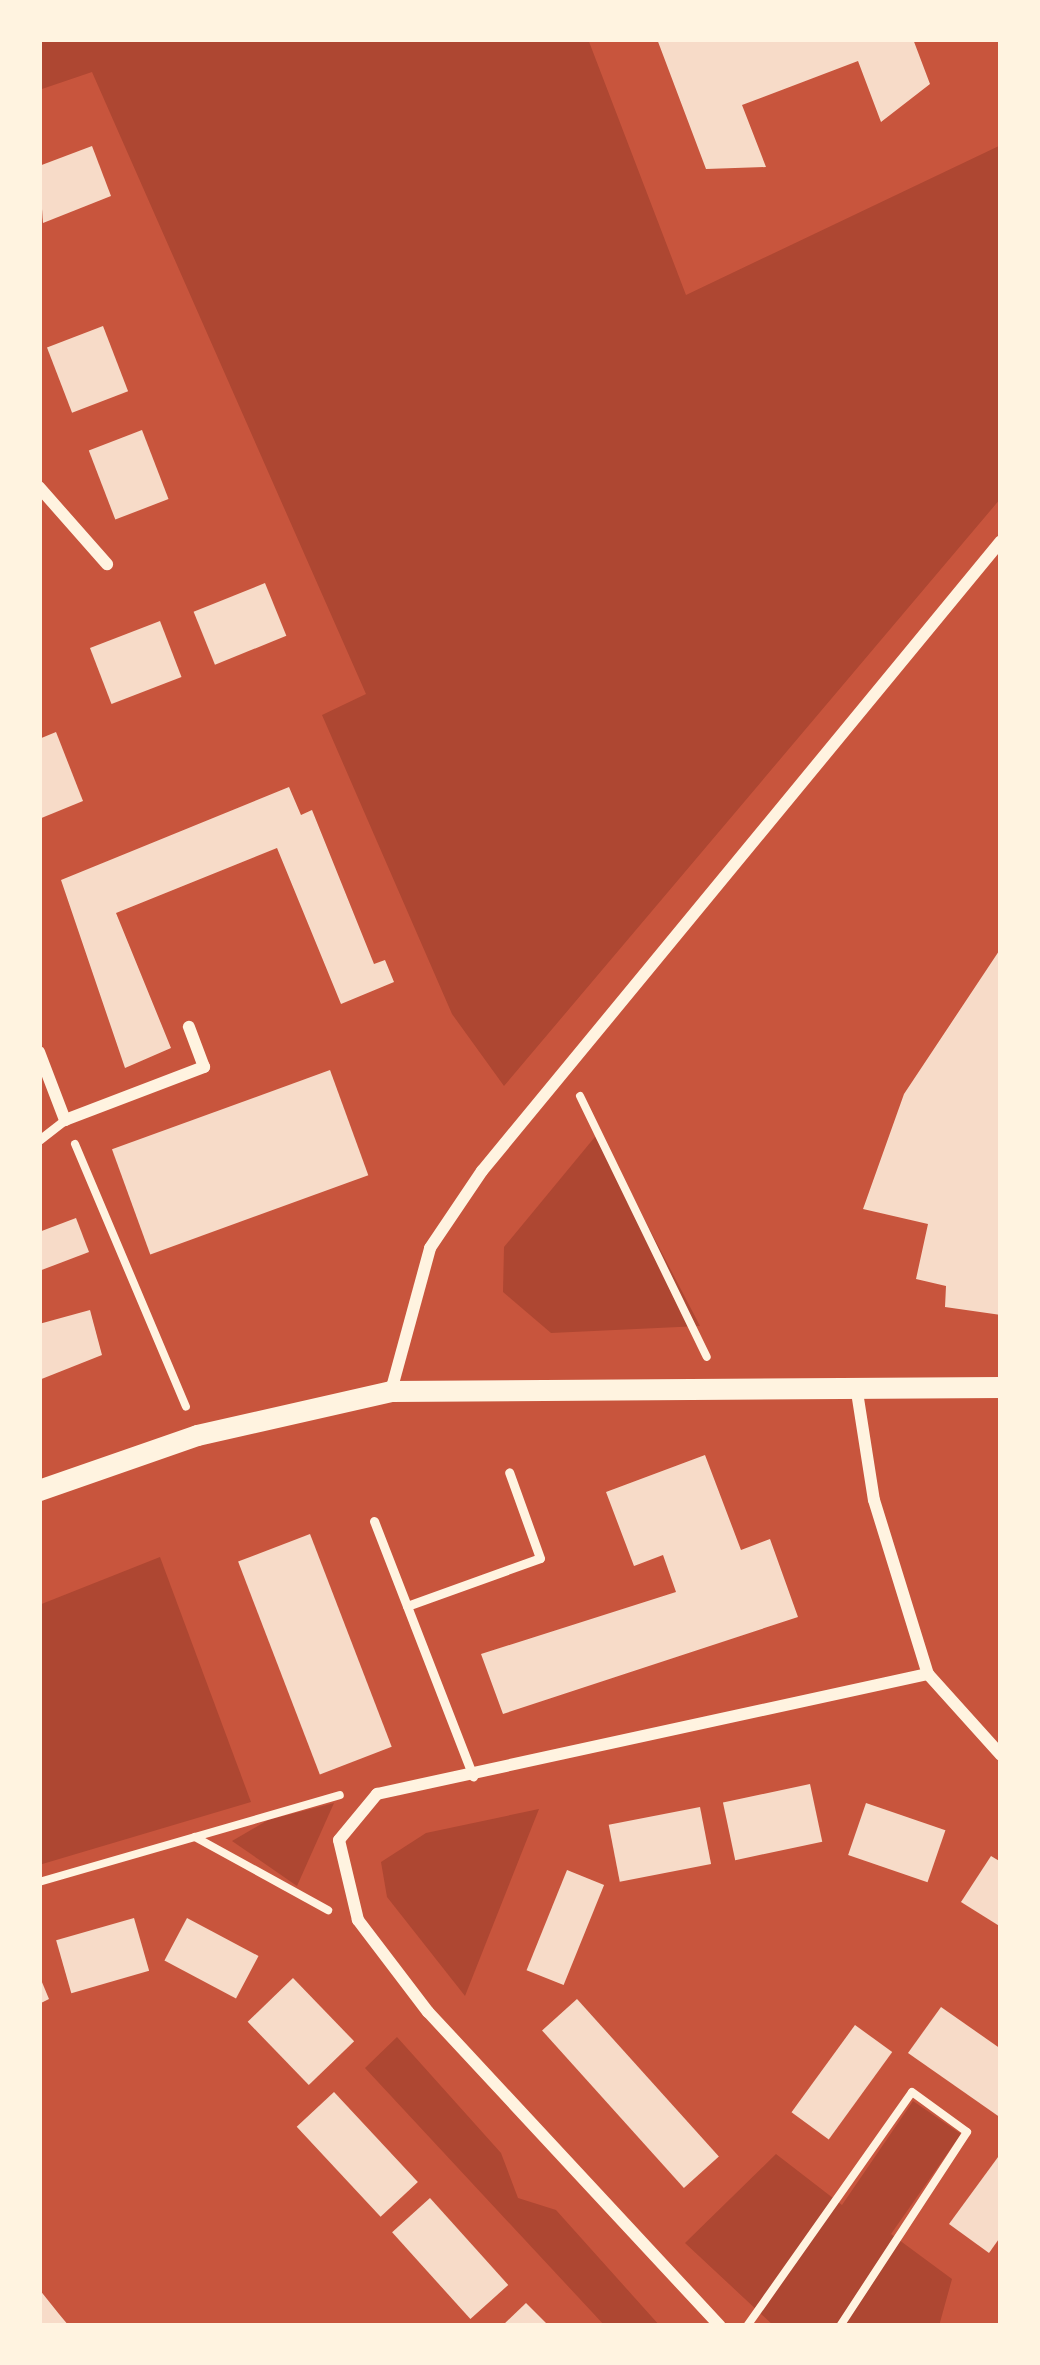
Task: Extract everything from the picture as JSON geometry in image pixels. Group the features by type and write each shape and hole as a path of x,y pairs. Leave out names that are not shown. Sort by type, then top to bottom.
{"street":[{"path":"39,488 107,564"},
{"path":"391,1390 430,1248 566,1068 1001,541"},
{"path":"39,1052 65,1120 204,1067 189,1027"},
{"path":"39,1490 197,1435 391,1390 713,1386 857,1392 1001,1387"},
{"path":"857,1392 874,1500 928,1674 1001,1755"},
{"path":"720,2326 428,2012 358,1920 340,1840 377,1794 473,1777 928,1674"}],"lane":[{"path":"39,1140 65,1120"},
{"path":"407,1606 540,1558 508,1472"},
{"path":"374,1521 473,1777"}],"path":[{"path":"566,1068 700,1326 713,1386"},
{"path":"65,1120 197,1435"},
{"path":"39,1882 334,1796 377,1794"},
{"path":"194,1837 296,1898 358,1920"},
{"path":"747,2326 912,2092 967,2132 840,2326"}],"shaded area":[{"path":"39,39 588,39 686,295 1001,145 1001,498 504,1086 452,1014 322,715 366,694 92,72 39,90"},
{"path":"599,1132 700,1326 551,1333 503,1292 504,1247"},
{"path":"160,1557 251,1802 39,1865 39,1605"},
{"path":"334,1803 297,1886 232,1841 268,1820"},
{"path":"539,1809 465,1996 387,1897 381,1862 426,1833"},
{"path":"397,2037 501,2153 518,2198 556,2210 660,2326 605,2326 365,2068"},
{"path":"913,2101 961,2134 891,2234 952,2279 939,2326 774,2326 685,2243 776,2154 842,2205"}],"building":[{"path":"657,39 913,39 930,84 881,122 858,61 742,105 766,167 706,169"},
{"path":"92,146 111,196 43,223 39,166"},
{"path":"103,326 128,391 72,413 47,348"},
{"path":"142,430 169,499 115,520 89,450"},
{"path":"265,583 286,636 215,665 194,612"},
{"path":"160,621 182,677 111,704 90,648"},
{"path":"56,732 83,801 39,819 39,739"},
{"path":"289,787 301,815 312,810 374,964 385,960 394,982 341,1004 277,848 116,913 171,1048 125,1068 61,880"},
{"path":"1001,948 1001,1315 945,1307 946,1286 916,1279 928,1224 863,1209 904,1094"},
{"path":"330,1070 368,1175 150,1255 112,1149"},
{"path":"76,1218 89,1252 39,1271 39,1232"},
{"path":"90,1310 102,1355 39,1380 39,1324"},
{"path":"705,1455 741,1550 770,1539 798,1617 503,1714 481,1654 676,1592 663,1555 634,1566 606,1492"},
{"path":"310,1534 392,1747 320,1774 238,1562"},
{"path":"810,1784 822,1842 735,1860 723,1803"},
{"path":"866,1803 945,1830 928,1882 848,1855"},
{"path":"700,1807 711,1864 620,1882 609,1825"},
{"path":"991,1856 1001,1862 1001,1927 961,1902"},
{"path":"567,1870 604,1885 564,1985 527,1970"},
{"path":"134,1918 149,1971 71,1993 56,1940"},
{"path":"187,1918 259,1956 236,1998 164,1960"},
{"path":"39,1975 49,1999 39,2004"},
{"path":"293,1978 354,2041 309,2085 248,2022"},
{"path":"577,1999 719,2157 684,2188 542,2030"},
{"path":"941,2007 1001,2049 1001,2118 908,2053"},
{"path":"855,2025 892,2052 829,2139 792,2112"},
{"path":"334,2092 418,2182 381,2217 297,2127"},
{"path":"1001,2153 1001,2236 989,2253 949,2224"},
{"path":"430,2198 508,2285 470,2319 392,2232"},
{"path":"39,2289 59,2314 69,2326 39,2326"},
{"path":"526,2303 549,2326 502,2326"}]}
